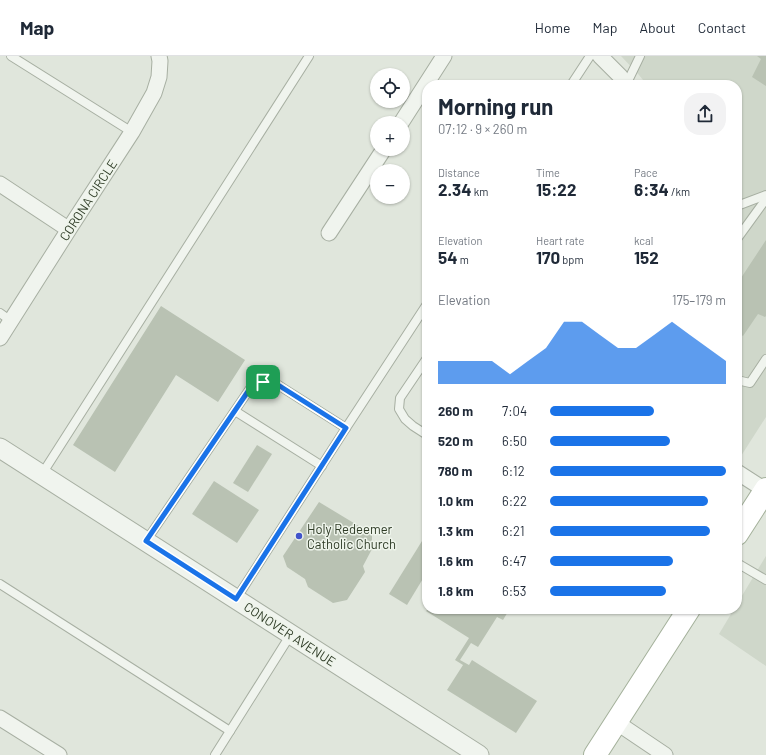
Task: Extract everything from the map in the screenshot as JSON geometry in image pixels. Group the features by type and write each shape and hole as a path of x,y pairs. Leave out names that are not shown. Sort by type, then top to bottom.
{"main road":[{"path":"742,526 766,489"},
{"path":"595,755 686,614"}],"street":[{"name":"CORONA CIRCLE","path":"0,338 6,317 68,229 132,132 154,93 159,77 159,56"},
{"path":"429,80 444,56"},
{"path":"600,56 623,80"},
{"path":"405,116 422,90"},
{"path":"329,234 379,156"},
{"path":"0,184 68,229"},
{"name":"CONOVER AVENUE","path":"0,448 479,755"},
{"path":"742,475 766,489"},
{"path":"0,718 59,755"},
{"path":"616,722 665,755"}],"lane":[{"path":"11,56 132,132"},
{"path":"42,474 308,56"},
{"path":"574,80 590,56"},
{"path":"628,80 640,56"},
{"path":"742,204 766,195"},
{"path":"742,232 766,199"},
{"path":"236,599 422,312"},
{"path":"742,381 750,383 765,363"},
{"path":"422,365 400,398 399,409 405,419 422,432"},
{"path":"146,541 251,387 263,382 275,383 346,428"},
{"path":"235,410 322,466"},
{"path":"742,566 766,580"},
{"path":"0,584 230,731"},
{"path":"215,755 291,634"}],"shaded area":[{"path":"621,56 766,56 766,417 742,454 742,80 643,80"},
{"path":"766,556 766,666 719,634 731,614 742,614 742,596"}],"building":[{"path":"757,56 766,56 766,86 752,77 761,59"},
{"path":"766,240 766,316 765,317 758,314 743,336 742,335 742,276"},
{"path":"161,306 245,360 218,402 176,375 115,472 73,445"},
{"path":"257,445 272,454 248,492 233,483"},
{"path":"214,481 259,510 237,543 192,514"},
{"path":"319,502 372,534 372,549 363,566 365,572 347,600 333,603 308,587 305,579 287,567 283,556"},
{"path":"422,541 422,580 407,605 389,594"},
{"path":"431,614 507,614 503,620 497,617 478,647 471,643 460,660 469,665 472,660 537,701 516,733 447,690 463,665 455,660 469,638"}],"place":[{"name":"Holy Redeemer Catholic Church","path":"299,536"}],"route":[{"path":"263,382 275,383 346,428 236,599 146,541 251,387 263,382"}]}
